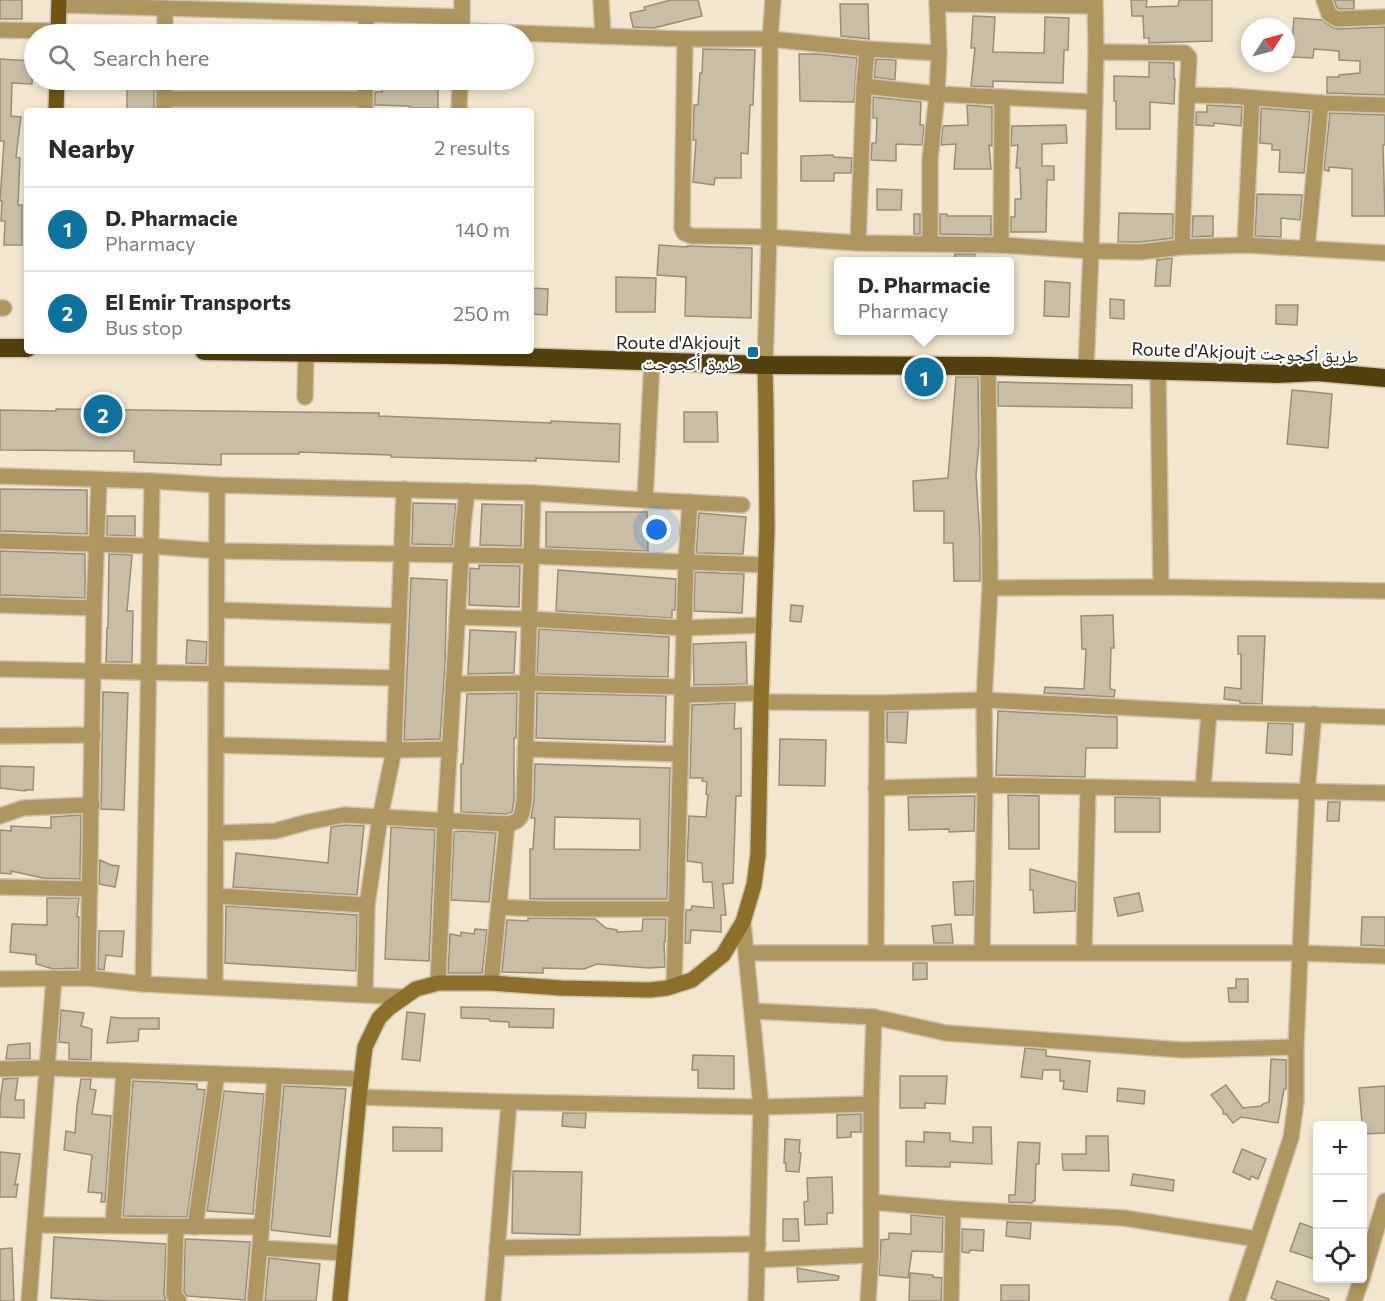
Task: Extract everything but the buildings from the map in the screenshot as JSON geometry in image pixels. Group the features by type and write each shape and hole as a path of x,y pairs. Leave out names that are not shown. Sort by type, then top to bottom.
{"highway":[{"path":"0,348 24,348"},
{"name":"Route d'Akjoujt طريق أكجوجت","path":"476,354 765,365 988,366 1277,374 1317,372 1385,378"}],"main road":[{"path":"58,24 59,2"},
{"path":"56,108 57,90"}],"street":[{"path":"462,0 462,24"},
{"path":"601,0 603,36"},
{"path":"340,1301 365,1047 379,1018 404,996 416,989 438,983 650,990 674,986 692,980 723,955 743,922 754,885 758,855 766,565 765,365 769,237 770,39 773,0"},
{"path":"1324,0 1329,14 1337,19 1385,17"},
{"path":"59,2 165,8 366,14 389,8 447,24"},
{"path":"930,243 930,159 939,53 937,2 1095,3 1095,102 1086,368"},
{"path":"165,8 165,24"},
{"path":"366,14 366,24"},
{"path":"0,30 24,31"},
{"path":"534,32 685,39 770,39 867,49 939,53"},
{"path":"685,39 682,228 684,233 692,236 769,237 858,243 1001,245 1091,251 1140,252 1182,247 1245,245 1385,252"},
{"path":"858,243 867,49"},
{"path":"1096,52 1188,54 1190,60 1182,247"},
{"path":"864,86 937,94 1095,102"},
{"path":"164,105 365,105 366,90"},
{"path":"459,108 460,90"},
{"path":"1187,95 1385,105"},
{"path":"1001,245 1002,97"},
{"path":"1245,245 1252,98"},
{"path":"1307,248 1321,103"},
{"path":"305,397 306,354"},
{"path":"645,500 652,361"},
{"path":"982,953 984,700 990,588 988,366"},
{"path":"1158,371 1161,587"},
{"path":"0,476 217,485 533,493 742,504"},
{"path":"88,978 94,608 99,480"},
{"path":"142,984 152,481"},
{"path":"216,987 217,485"},
{"path":"365,994 367,905 380,818 394,750 404,489"},
{"path":"438,983 453,684 467,491"},
{"path":"216,833 275,831 344,815 515,823 522,815 524,801 533,493"},
{"path":"674,986 686,562 690,502"},
{"path":"0,541 150,546 218,551 531,556 766,565"},
{"path":"990,588 1161,587 1385,591"},
{"path":"0,605 94,608"},
{"path":"217,610 399,616"},
{"path":"458,617 684,628 764,625"},
{"path":"0,669 397,678"},
{"path":"453,684 527,684 877,703 984,700 1209,712 1385,717"},
{"path":"876,953 877,703"},
{"path":"1203,789 1209,712"},
{"path":"1237,1301 1291,1138 1296,1101 1296,1047 1307,793 1314,714"},
{"path":"0,736 93,735"},
{"path":"216,745 394,750 450,749"},
{"path":"525,749 681,754"},
{"path":"876,788 985,785 1385,794"},
{"path":"1084,953 1088,788"},
{"path":"0,816 23,808 92,805"},
{"path":"491,983 507,824"},
{"path":"0,887 90,889"},
{"path":"216,896 367,905"},
{"path":"499,907 676,909"},
{"path":"743,922 761,1107 756,1301"},
{"path":"747,953 1300,953 1385,956"},
{"path":"29,1301 54,978"},
{"path":"0,979 88,978 142,984 404,996"},
{"path":"752,1011 874,1017 946,1033 1183,1050 1296,1047"},
{"path":"868,1301 871,1255 871,1104 874,1017"},
{"path":"0,1069 47,1068 361,1079"},
{"path":"113,1225 124,1071"},
{"path":"195,1227 217,1074"},
{"path":"255,1301 275,1076"},
{"path":"359,1097 761,1107 871,1104"},
{"path":"494,1301 509,1102"},
{"path":"1367,1261 1385,1201"},
{"path":"871,1202 953,1209 1124,1218 1257,1239"},
{"path":"951,1301 953,1209"},
{"path":"35,1225 262,1227"},
{"path":"175,1299 176,1227"},
{"path":"497,1248 758,1244"},
{"path":"260,1248 344,1252"},
{"path":"758,1260 871,1255"},
{"path":"1354,1301 1360,1283"}],"place":[{"name":"Route d'Akjoujt طريق أكجوجت","path":"753,352"},
{"name":"D. Pharmacie","path":"924,377"},
{"name":"El Emir Transports","path":"103,414"}]}
